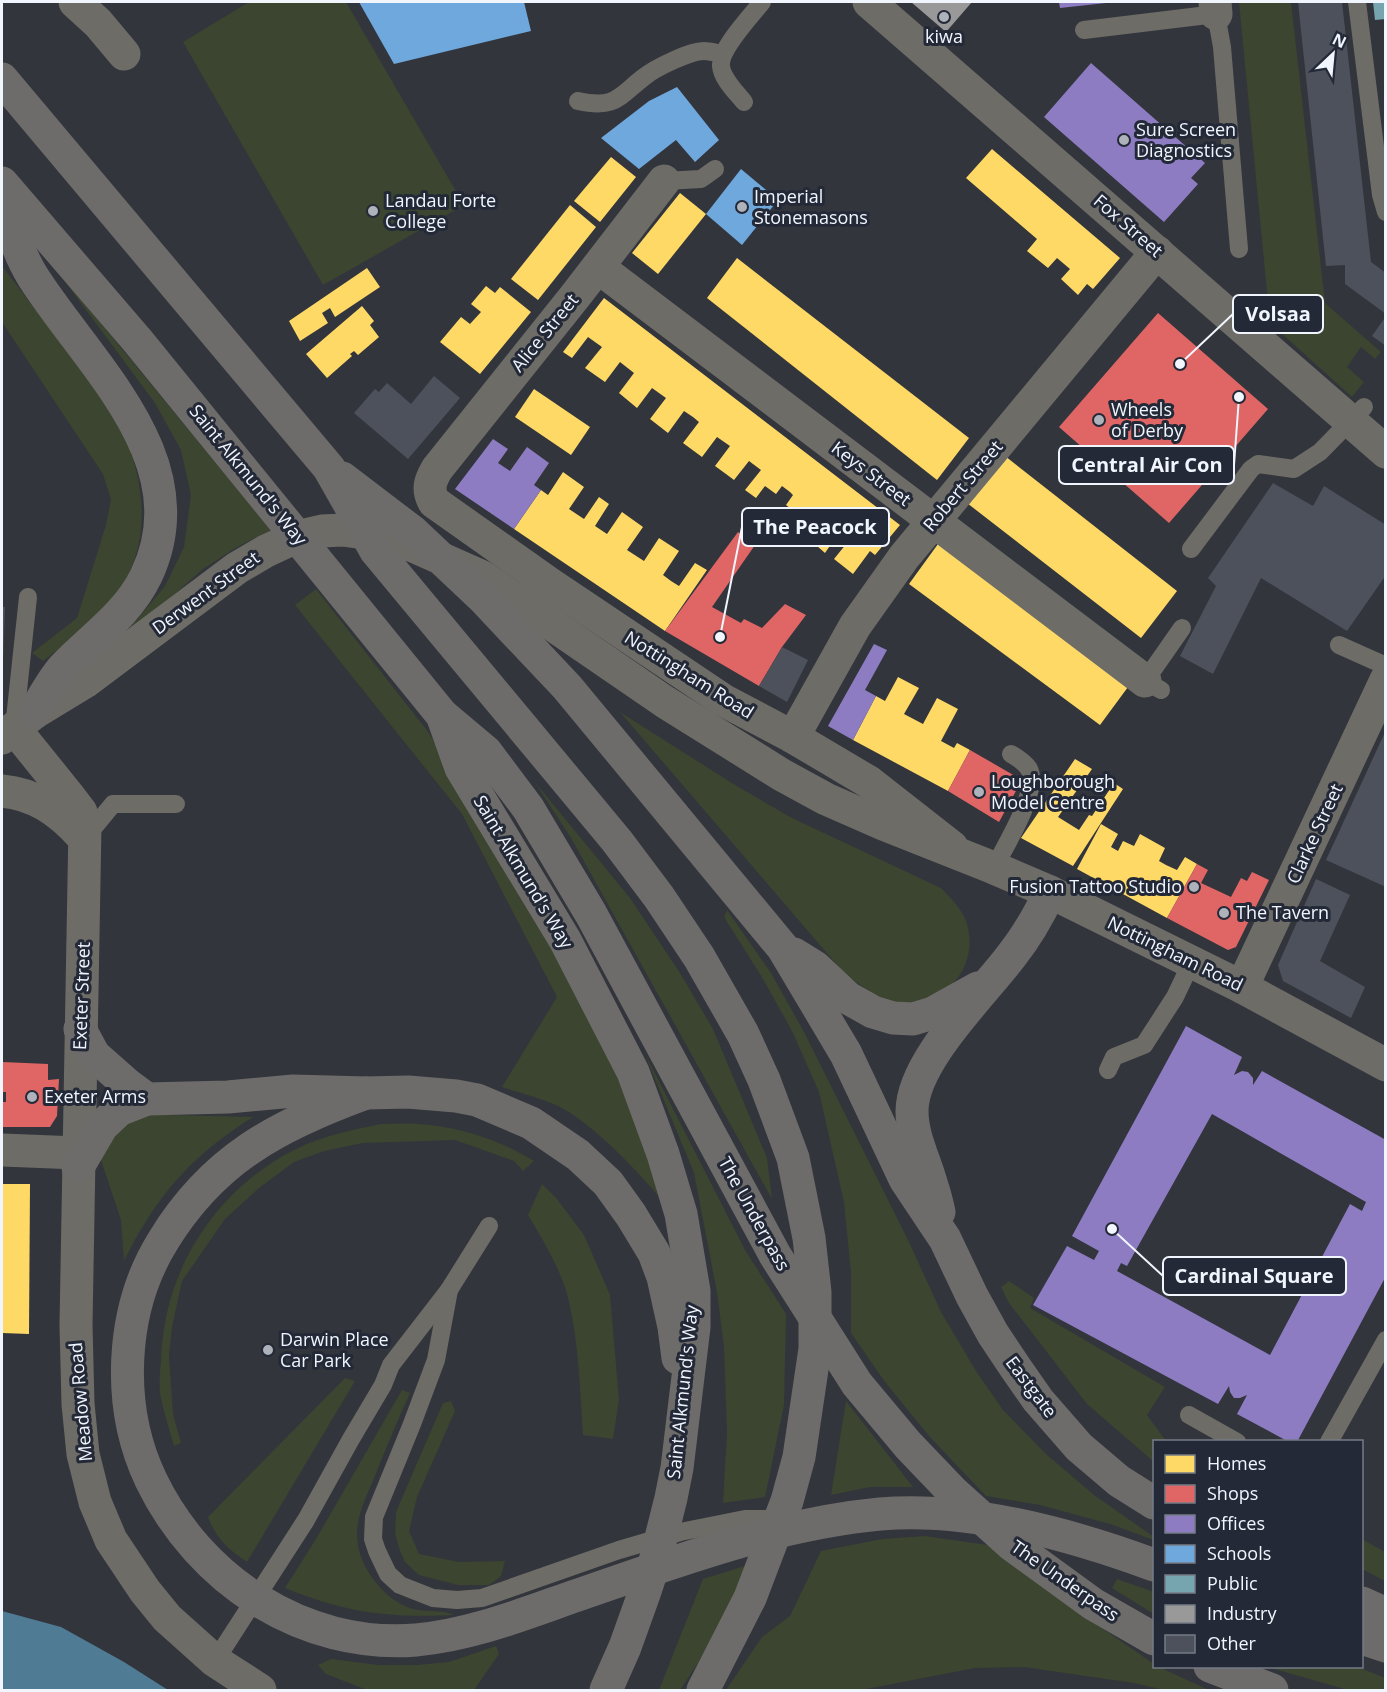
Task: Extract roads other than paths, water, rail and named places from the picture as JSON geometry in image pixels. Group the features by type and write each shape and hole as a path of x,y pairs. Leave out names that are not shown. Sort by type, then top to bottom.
{"main road":[{"path":"2,78 328,468 376,551 616,841 699,957 743,1034 764,1080 793,1158 809,1238 815,1292 815,1349 809,1399 796,1468 787,1501 750,1598 703,1690"},
{"name":"Saint Alkmund's Way","path":"2,183 137,340 442,715 461,768 565,939 633,1072 663,1154 681,1214 694,1291 694,1327 677,1468 656,1558 625,1647 606,1690"},
{"path":"2,192 10,227 32,275 118,394 145,441 153,463 160,503 157,546 141,586 125,608 62,669 16,726"},
{"path":"328,468 413,532 483,598 567,687 783,948 846,1054 905,1179 945,1239"},
{"name":"The Underpass","path":"442,715 486,752 528,808 597,924 775,1255 857,1384 908,1445 952,1491 1012,1545 1093,1604 1153,1639"},
{"path":"945,1239 932,1185 915,1135 913,1101 918,1079 937,1048 1032,928 1050,892"},
{"path":"783,948 815,967 848,998 873,1012 893,1018 913,1019 933,1013 988,983"},
{"path":"80,1029 94,1055 147,1099"},
{"path":"78,1160 102,1126 120,1110 147,1099 228,1097 293,1091 408,1092 456,1095 495,1107 531,1123 566,1144 608,1183 631,1215 654,1253 663,1277 674,1327 684,1407"},
{"path":"366,1093 316,1112 267,1137 219,1172 200,1190 172,1226 156,1253 140,1289 130,1337 129,1398 137,1439 148,1473 168,1513 207,1561 250,1597 278,1613 319,1628 354,1637 412,1641 450,1636 508,1619 719,1546 767,1533 868,1516 940,1513 1008,1523 1062,1535 1152,1564"},
{"name":"Eastgate","path":"945,1239 993,1334 1038,1400 1087,1454 1119,1481 1153,1502"},
{"path":"1363,1603 1386,1614"},
{"path":"1363,1638 1386,1646"},
{"path":"1215,1668 1272,1690"}],"street":[{"path":"75,2 98,23 124,54"},
{"name":"Fox Street","path":"869,2 1157,252 1357,414 1386,452"},
{"name":"Alice Street","path":"429,486 437,469 471,424 598,267 664,181"},
{"name":"Robert Street","path":"793,737 859,619 894,571 1157,252"},
{"name":"Keys Street","path":"598,267 1153,686"},
{"name":"Nottingham Road","path":"429,486 434,502 550,584 723,700 793,737 869,782 960,854"},
{"name":"Derwent Street","path":"16,726 85,682 237,568 296,537 322,531 343,530 378,536 413,546 447,560 483,577 588,650"},
{"name":"Nottingham Road","path":"588,650 664,702 814,793 854,812 1050,892 1192,961 1386,1065"},
{"name":"Clarke Street","path":"1242,987 1386,680"},
{"name":"Exeter Street","path":"16,726 81,812 86,825 78,1160"},
{"path":"2,791 17,792 56,810 84,839"},
{"path":"2,1150 78,1160"},
{"name":"Meadow Road","path":"78,1160 76,1325 78,1404 83,1454 95,1502 111,1540 145,1591 167,1618 215,1661 260,1690"}],"lane":[{"path":"744,102 720,67 722,54 762,2"},
{"path":"1357,2 1381,195 1386,212"},
{"path":"1084,30 1216,8 1222,47 1239,249"},
{"path":"578,101 595,105 621,99 645,75 675,60 702,51 722,54"},
{"path":"664,181 701,178 715,169"},
{"path":"1191,549 1251,469 1258,464 1294,469 1320,452 1357,414"},
{"path":"16,726 28,597"},
{"path":"1153,686 1182,628"},
{"path":"1339,645 1386,666"},
{"path":"994,868 1027,804 1031,786 1030,771 1026,764 1011,754"},
{"path":"84,839 112,804 176,804"},
{"path":"1108,1070 1114,1056 1144,1045 1175,997 1192,961"},
{"path":"215,1661 306,1520 383,1385 392,1365 449,1290 489,1226"},
{"path":"449,1290 436,1360 374,1517 373,1539 376,1551 388,1574 400,1585 433,1598 457,1600 482,1598 620,1550 680,1532 745,1519 868,1516"},
{"path":"1330,1440 1386,1340"},
{"path":"1190,1415 1234,1440"}],"water":[{"path":"2,1611 61,1627 124,1662 168,1690 2,1690"}],"place":[{"name":"kiwa","path":"944,17"},
{"name":"Sure Screen Diagnostics","path":"1124,140"},
{"name":"Imperial Stonemasons","path":"742,207"},
{"name":"Landau Forte College","path":"373,211"},
{"name":"Volsaa","path":"1180,364"},
{"name":"Central Air Con","path":"1239,397"},
{"name":"Wheels of Derby","path":"1099,420"},
{"name":"The Peacock","path":"720,637"},
{"name":"Loughborough Model Centre","path":"979,792"},
{"name":"Fusion Tattoo Studio","path":"1194,887"},
{"name":"The Tavern","path":"1224,913"},
{"name":"Exeter Arms","path":"32,1097"},
{"name":"Cardinal Square","path":"1112,1229"},
{"name":"Darwin Place Car Park","path":"268,1350"}]}
